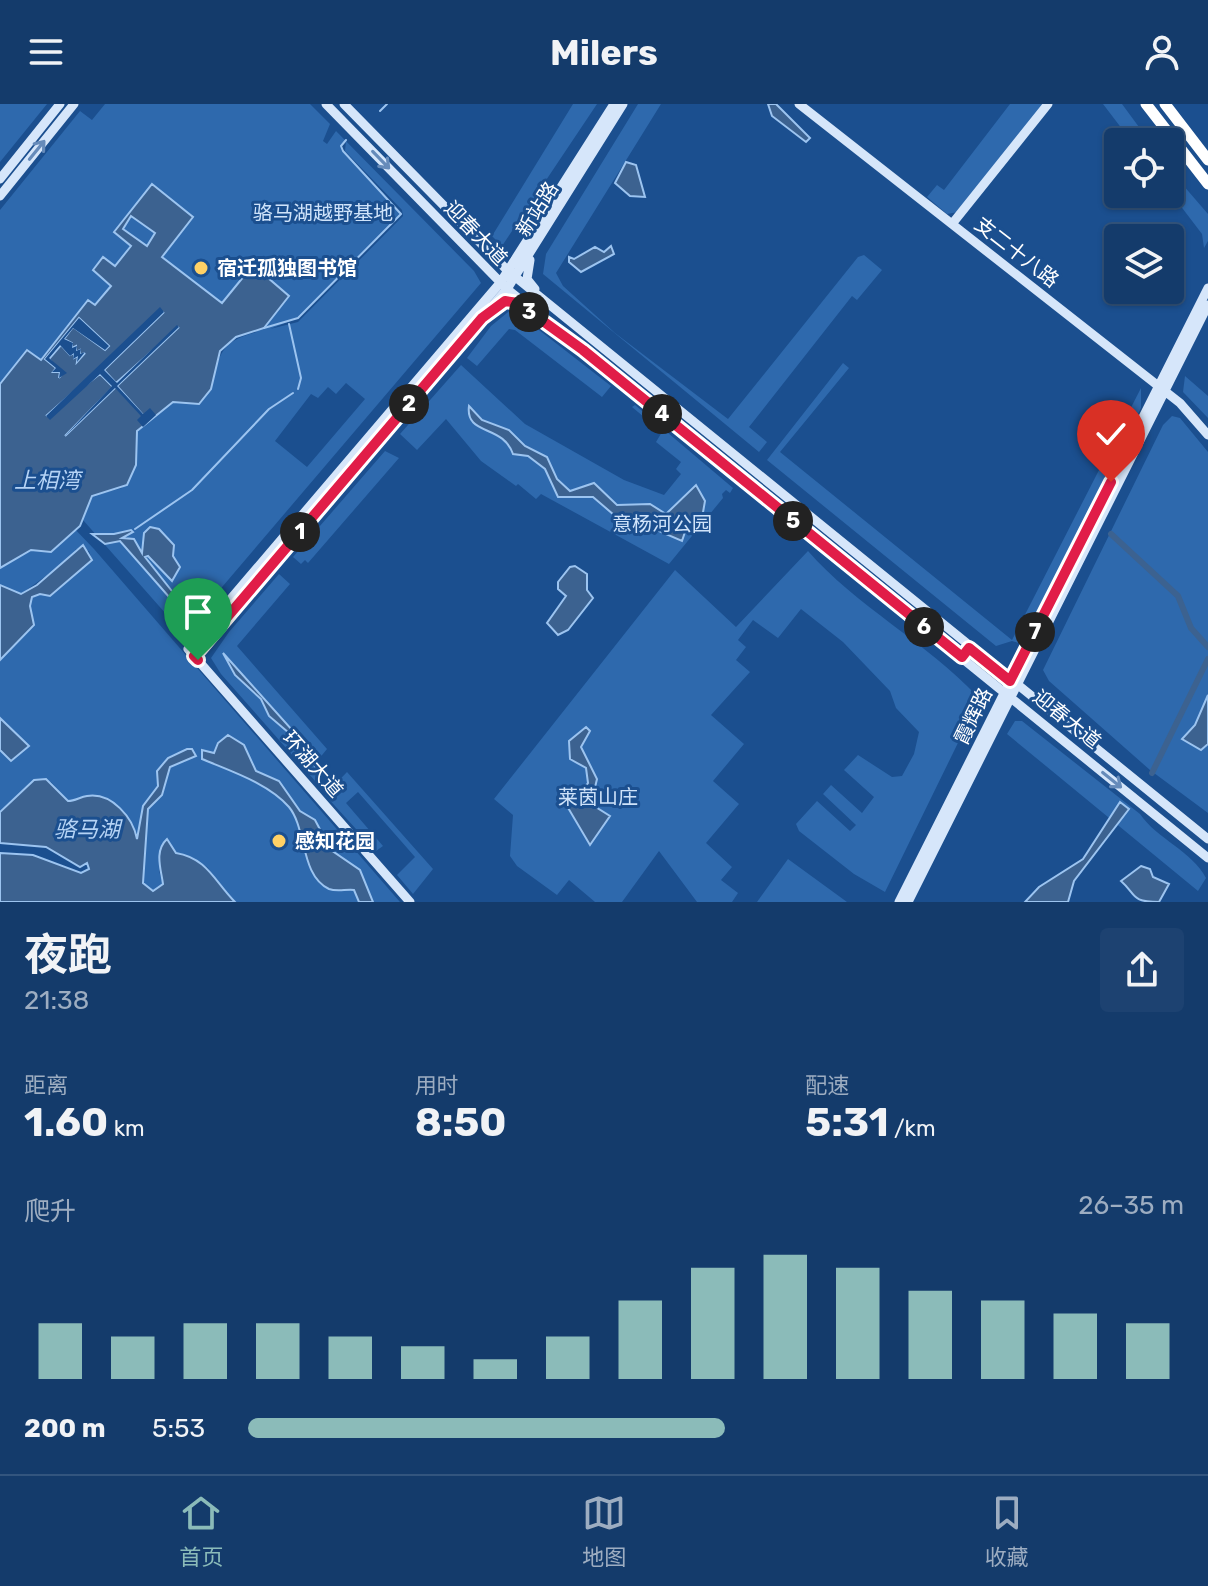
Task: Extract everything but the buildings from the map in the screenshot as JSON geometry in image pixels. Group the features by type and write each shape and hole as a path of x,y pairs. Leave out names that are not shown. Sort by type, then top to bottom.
{"highway":[{"path":"1146,104 1163,128"},
{"path":"1165,104 1208,160"},
{"path":"1184,155 1208,184"}],"street":[{"path":"0,179 60,104"},
{"path":"0,196 74,104"},
{"name":"迎春大道","path":"326,104 503,286 1208,858"},
{"name":"迎春大道","path":"344,104 512,274 584,336 1208,839"},
{"name":"新站路","path":"512,274 614,104"},
{"name":"新站路","path":"191,653 537,243 623,104"},
{"name":"支二十八路","path":"799,104 1162,389 1208,435"},
{"path":"952,224 1048,104"},
{"path":"1184,157 1208,191"},
{"path":"537,243 527,279 584,336"},
{"name":"新站路","path":"191,653 482,318 503,286"},
{"name":"霞辉路","path":"1162,389 1208,288"},
{"path":"482,318 499,303 518,303 583,350"},
{"name":"霞辉路","path":"908,902 1014,683 1162,389 1208,305"},
{"path":"541,316 549,306"},
{"path":"962,657 969,648"},
{"name":"环湖大道","path":"191,653 409,901"},
{"name":"霞辉路","path":"899,902 1008,695"},
{"path":"1046,726 1054,716"},
{"path":"1185,839 1194,828"}],"green space":[{"path":"0,104 47,104 0,162"},
{"name":"骆马湖越野基地","path":"105,104 310,104 330,124 323,141 327,144 336,131 346,141 474,271 481,283 188,627 174,623 83,520 92,496 122,488 137,451 137,431 173,402 211,389 223,351 235,340 257,332 222,303 0,396 0,210 80,111 92,120","holes":["346,141 345,151 402,210 403,216 298,322 270,329 298,318 401,214 343,151 341,146","346,383 365,399 307,467 275,441 311,394 318,398 328,387 336,394"]},
{"path":"573,104 597,104 502,246 492,236"},
{"path":"638,104 661,104 556,273 563,286 615,333 728,419 858,257 864,255 882,270 857,300 852,296 749,427 767,442 759,452 543,274 546,254"},
{"path":"1010,104 1045,104 958,212 947,214 927,197 937,185 944,190"},
{"path":"1103,104 1122,104 1140,128 1121,128"},
{"path":"1184,186 1208,214 1208,241 1204,248 1202,234 1182,208"},
{"path":"512,309 611,386 602,397 515,330 509,329 477,366 467,358 491,326"},
{"path":"843,363 849,368 780,452 1012,640 1141,388 1141,408 1035,623 1019,643 1012,641 996,646 767,460"},
{"name":"意杨河公园","path":"461,365 525,424 624,480 664,495 681,474 676,469 681,462 656,442 662,432 632,407 635,405 733,488 730,493 726,490 722,494 723,498 669,564 541,494 536,499 518,484 516,486 481,461 446,419 417,450 400,434"},
{"path":"1185,376 1208,396 1208,418 1183,392"},
{"path":"1172,416 1180,418 1208,452 1208,813 1150,770 1049,681 1043,670 1163,425"},
{"path":"0,451 94,549 400,902 235,902 207,867 176,853 169,841 159,871 163,884 153,891 143,883 137,842 127,817 119,807 107,800 90,796 68,801 51,782 34,780 0,812 0,660 34,625 30,606 32,598 40,594 50,596 92,560 89,551 76,549 72,557 21,594 0,585"},
{"path":"385,451 399,458 308,563 305,560 301,564 293,557"},
{"name":"莱茵山庄","path":"808,551 847,589 936,659 977,696 978,702 885,892 854,874 799,831 796,824 817,801 850,831 856,825 823,794 831,785 862,813 874,797 844,770 858,755 892,777 902,776 914,754 919,732 896,708 890,691 843,642 801,609 778,638 753,620 738,640 746,647 736,660 750,672 711,715 744,744 713,781 739,804 706,843 732,867 721,880 738,893 732,902 697,902 659,851 622,902 595,902 569,880 557,895 517,866 510,856 513,815 494,799 675,570 736,627"},
{"path":"279,574 290,584 237,646 327,749 318,760 325,771 316,782 221,674 211,658"},
{"path":"1015,721 1022,721 1140,814 1192,860 1206,878 1198,891 1007,734"},
{"path":"347,772 433,869 413,894 397,875 415,857 358,792 346,803 383,846 376,851 325,795"},
{"path":"788,859 847,902 757,902"}],"water":[{"path":"768,104 776,104 810,138 806,142 772,116"},
{"path":"626,162 636,165 645,197 630,196 615,183"},
{"name":"上相湾","path":"152,184 193,217 162,257 222,303 253,265 289,296 264,328 236,337 220,351 211,389 199,404 173,402 137,431 136,465 127,485 92,496 80,526 51,552 31,550 0,568 0,384 27,350 41,360 88,300 95,305 111,286 93,270 103,257 115,266 131,246 114,232","holes":["131,216 155,233 147,246 123,229","164,312 104,370 116,383 179,327 117,386 143,415 116,387 65,436 113,387 100,374 46,416","79,318 109,346 105,350 73,327 64,339 72,343 72,348 76,346 76,352 80,350 80,355 85,353 77,362 78,356 74,358 74,353 70,355 61,345 49,359 62,374 59,378 60,372 53,372 56,368 45,359"]},
{"path":"611,246 614,254 581,272 569,262 569,257 574,259 595,247 604,252"},
{"path":"469,406 482,420 509,430 525,446 547,457 557,479 570,491 594,483 617,505 650,504 666,514 696,485 705,501 702,518 685,532 682,541 654,529 642,518 614,515 593,497 558,497 545,469 528,456 513,454 501,438 473,422"},
{"path":"150,527 159,529 174,545 173,556 180,567 172,581 148,556 145,557 175,595 184,614 120,541 105,544 92,534 131,530 133,532 122,538 134,539 142,553 144,533"},
{"path":"83,545 92,560 50,596 40,594 32,597 30,606 34,625 0,660 0,585 21,594 37,585"},
{"path":"575,566 587,574 587,590 593,598 568,630 558,635 547,623 566,596 558,589 558,582 570,567"},
{"path":"223,653 302,741 323,772 319,772 296,739 269,716 261,699 235,675"},
{"path":"1208,695 1208,744 1201,750 1182,739 1195,725"},
{"path":"0,718 29,746 11,761 0,750"},
{"path":"586,727 590,731 581,747 597,779 591,804 610,816 590,845 564,801 569,796 585,800 580,793 588,783 586,768 570,759 569,741"},
{"path":"228,735 244,745 256,771 279,781 300,811 315,820 331,850 360,870 373,902 359,902 354,890 332,890 320,882 308,863 295,816 280,799 248,778 202,759 202,750 214,753 218,743"},
{"name":"骆马湖","path":"192,749 196,756 170,767 162,795 148,809 143,883 153,891 163,884 159,855 167,839 176,853 203,865 235,902 0,902 0,853 33,855 81,873 89,869 87,863 80,867 46,847 0,843 0,812 34,780 46,779 68,801 96,796 113,802 126,815 137,839 143,806 158,786 157,771 168,758"},
{"path":"1120,802 1129,809 1074,881 1068,902 1025,902 1039,887 1083,859"},
{"path":"1141,866 1150,869 1153,877 1169,884 1159,902 1138,899 1121,881"}],"pier":[{"path":"160,307 164,312 104,370 117,383 177,325 179,327 117,386 143,414 150,408 156,415 143,427 137,420 141,416 115,388 64,437 112,386 100,374 50,420 46,416"},
{"path":"79,318 109,346 105,350 73,328 64,339 73,343 72,348 77,346 76,351 81,349 80,354 85,352 77,362 78,356 73,359 74,353 70,356 60,345 49,358 67,373 59,378 60,372 52,372 56,368 45,359"}],"waterway":[{"path":"380,111 387,104"},
{"path":"264,328 298,318 401,214 343,151 341,146 346,140"},
{"path":"289,324 301,378 298,389"},
{"path":"135,529 192,490 269,409 293,393"},
{"path":"1111,534 1178,596 1191,628 1208,647"},
{"path":"1152,773 1208,659"}],"place":[{"name":"宿迁孤独图书馆","path":"201,268"},
{"name":"感知花园","path":"279,841"}],"route":[{"path":"198,660 194,656 482,318 505,301 518,303 583,350 962,657 969,648 1010,681 1111,482"}]}
